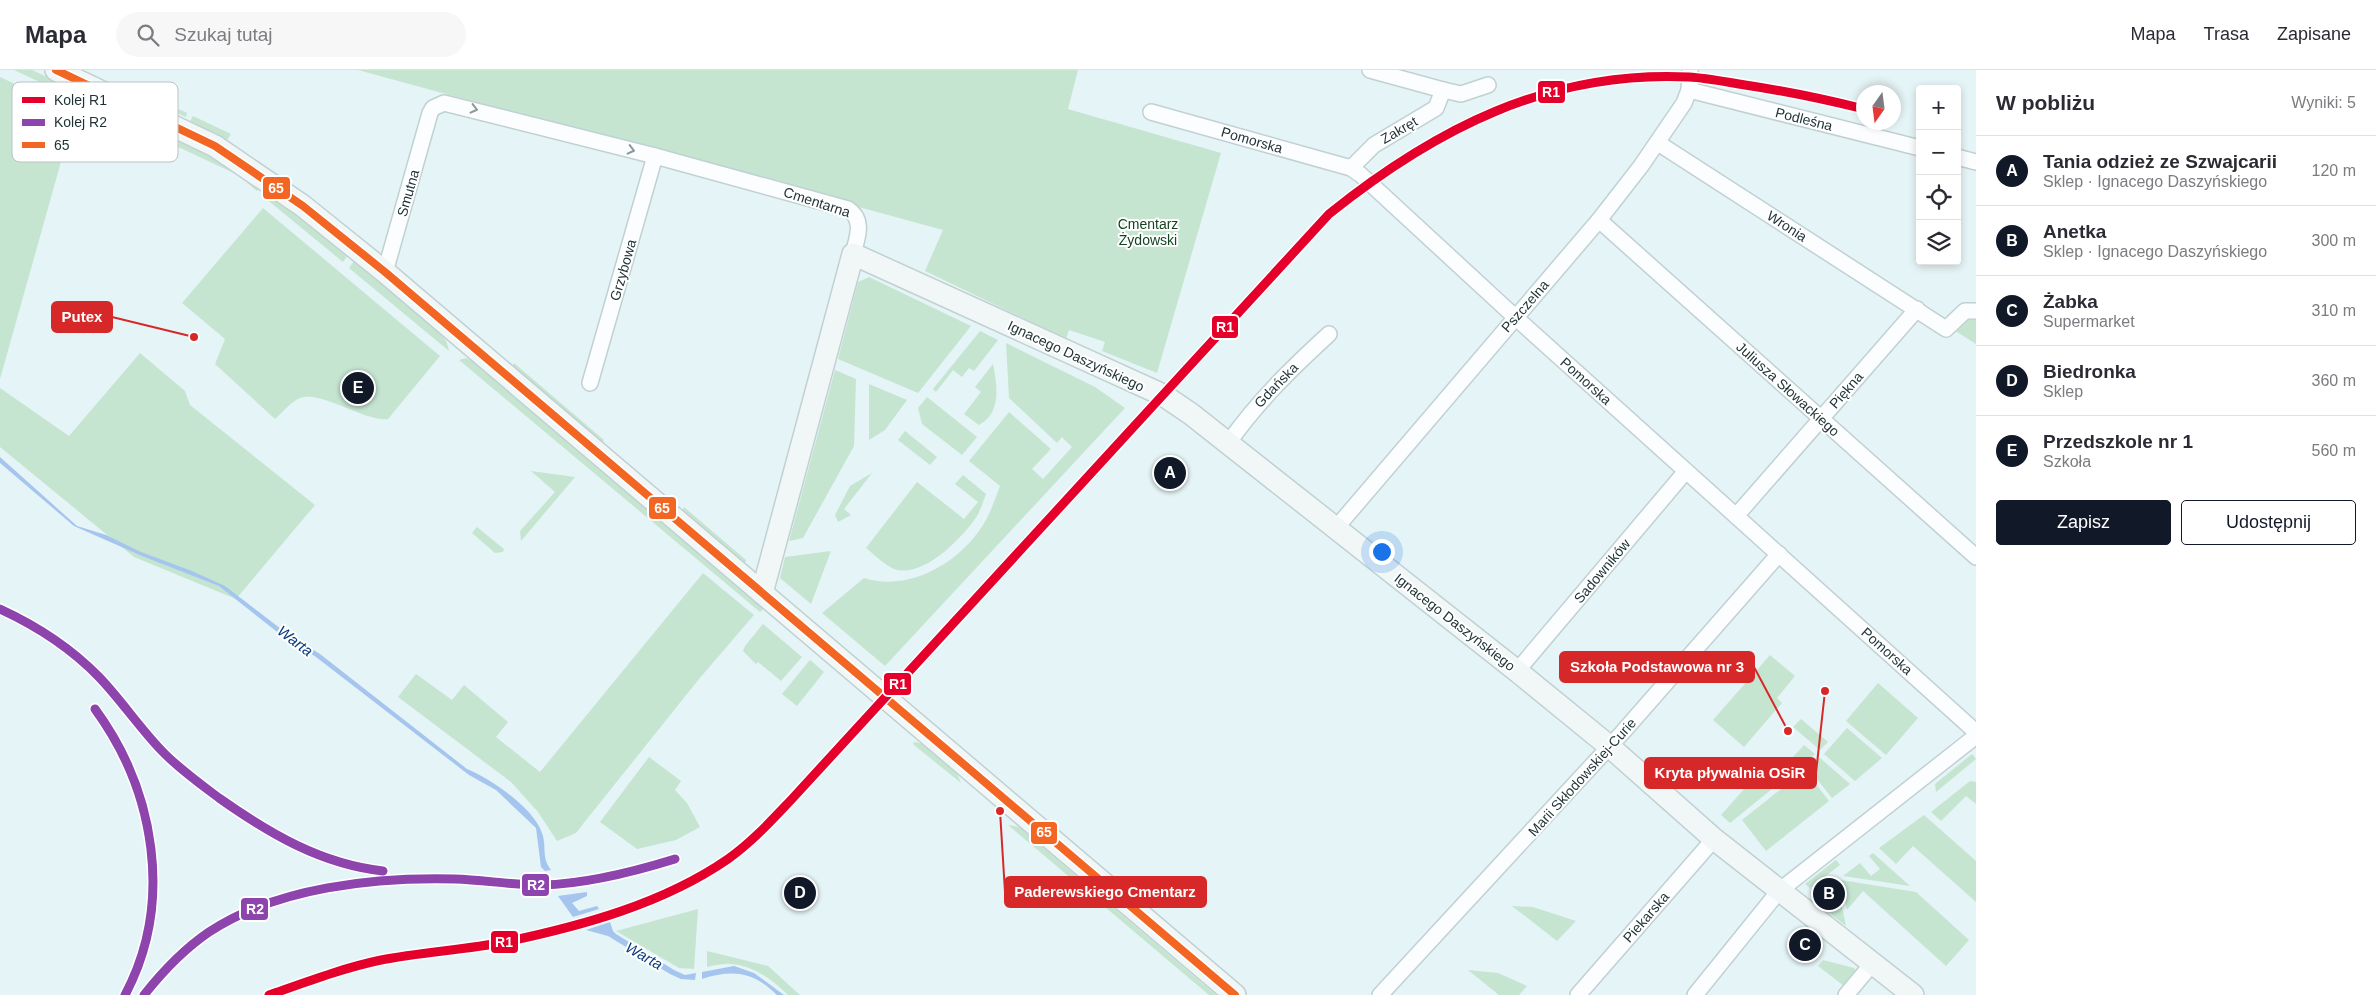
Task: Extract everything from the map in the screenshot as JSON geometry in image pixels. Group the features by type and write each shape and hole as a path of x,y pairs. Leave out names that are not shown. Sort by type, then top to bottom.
{"street":[{"path":"56,70 82,82"},
{"path":"1370,70 1461,94 1488,85"},
{"name":"Pszczelna","path":"1336,528 1599,220 1658,143 1684,103 1689,90 1690,70"},
{"name":"Zakręt","path":"1350,168 1374,145 1436,108 1443,90"},
{"name":"Podleśna","path":"1689,90 1916,147"},
{"name":"Cmentarna","path":"430,113 438,105 451,104 656,156 848,209 856,213 859,221 853,254 762,593"},
{"name":"Pomorska","path":"1151,112 1350,168 1369,182 1515,317 1976,732"},
{"name":"Smutna","path":"385,272 430,113"},
{"path":"178,127 239,160 303,206 385,272 1235,995"},
{"name":"Wronia","path":"1658,143 1946,329 1965,312 1976,311"},
{"name":"Grzybowa","path":"590,383 656,156"},
{"path":"1961,158 1976,162"},
{"name":"Juliusza Słowackiego","path":"1599,220 1976,557"},
{"name":"Ignacego Daszyńskiego","path":"853,254 1163,396 1229,442 1518,671 1609,746 1714,839 1913,995"},
{"name":"Piękna","path":"1736,516 1917,310"},
{"name":"Gdańska","path":"1229,442 1255,406 1277,382 1329,334"},
{"name":"Sadowników","path":"1518,671 1686,471"},
{"name":"Marii Skłodowskiej-Curie","path":"1380,995 1609,746 1779,554"},
{"path":"1695,995 1779,891 1976,736"},
{"name":"Piekarska","path":"1578,995 1714,839"},
{"path":"1846,995 1872,964"}],"green space":[{"path":"14,70 32,70 57,82 40,82"},
{"name":"Cmentarz Żydowski","path":"358,70 1078,70 1068,109 1221,153 1157,373 1102,351 1105,342 1069,330 1066,339 925,271 943,230"},
{"path":"0,77 12,83 12,162 61,162 0,379"},
{"path":"178,109 187,113 186,117 178,114"},
{"path":"193,116 231,134 227,140 190,121"},
{"path":"178,139 260,187 257,191 238,175 178,147"},
{"path":"269,194 300,216 348,255 343,262 265,198"},
{"path":"263,208 440,356 388,419 378,419 329,401 307,397 295,401 275,419 215,364 225,339 182,303"},
{"path":"354,261 424,317 444,339 449,351 349,268"},
{"path":"869,277 971,326 918,393 838,359 858,282"},
{"path":"1962,317 1976,317 1976,344 1949,327"},
{"path":"980,331 998,340 974,371 969,368 962,377 953,370 936,392 933,389"},
{"path":"1006,343 1095,387 1125,408 885,666 822,613 864,578 900,581 918,577 951,559 965,547 987,518 1000,486 969,461 1009,412 1051,449 1032,469 1043,479 1072,447 1062,437 1057,443 1009,398"},
{"path":"140,353 185,391 190,405 315,505 236,599 134,557 0,447 0,388 69,436"},
{"path":"466,358 472,361 764,608 760,612 459,360"},
{"path":"514,363 604,440 602,443 512,367"},
{"path":"993,364 996,381 995,406 986,420 979,425 964,414 981,392 975,387"},
{"path":"835,370 856,379 854,446 803,538 789,541"},
{"path":"869,384 907,400 885,430 869,440"},
{"path":"927,397 977,437 962,455 922,424 918,408"},
{"path":"905,431 937,457 930,465 898,440"},
{"path":"531,471 575,477 521,541 520,531 555,492"},
{"path":"872,473 844,509 851,515 838,522 835,515 850,486"},
{"path":"963,475 986,494 971,525 943,553 920,567 897,570 885,564 866,548 917,482 964,519 978,502 955,484"},
{"path":"684,507 746,562 741,563 682,512"},
{"path":"477,527 504,549 503,552 495,553 472,533"},
{"path":"831,551 811,604 780,578 785,557"},
{"path":"703,573 754,615 699,679 576,833 557,841 538,812 511,782 398,697 416,674 452,700 464,685 508,722 496,737 540,772"},
{"path":"763,624 802,657 781,681 758,662 756,664 743,651"},
{"path":"1770,655 1795,676 1777,698 1782,703 1744,747 1713,720"},
{"path":"810,660 824,672 797,706 782,694"},
{"path":"1878,683 1918,718 1886,755 1846,721"},
{"path":"1801,719 1828,742 1820,750 1793,727"},
{"path":"1847,728 1882,758 1855,781 1824,754"},
{"path":"913,743 922,744 957,774 961,783 914,745"},
{"path":"1804,745 1815,754 1730,823 1721,815 1761,770 1773,779"},
{"path":"1972,754 1976,759 1936,792 1935,784"},
{"path":"649,757 681,781 675,790 687,803 700,827 676,840 637,849 600,822"},
{"path":"1820,758 1850,784 1832,798 1808,768"},
{"path":"1805,770 1829,801 1766,851 1742,820"},
{"path":"1970,781 1976,782 1976,804 1966,796 1941,821 1931,812"},
{"path":"1924,815 1976,861 1976,902 1913,846 1896,864 1879,848"},
{"path":"1008,825 1019,827 1216,995 1209,995"},
{"path":"1873,853 1910,886 1843,876 1860,863 1871,876 1880,869 1869,856"},
{"path":"1836,860 1840,865 1810,888 1805,884"},
{"path":"1841,880 1916,892 1969,940 1946,966 1863,891 1847,910"},
{"path":"1839,893 1846,926 1814,901 1818,896 1828,905"},
{"path":"1512,906 1533,907 1576,921 1557,941"},
{"path":"698,909 694,969 679,968 616,931"},
{"path":"707,951 768,966 800,995 788,995 762,974 747,967 721,964 707,967"},
{"path":"1823,960 1854,968 1856,971 1844,986 1818,966"},
{"path":"1468,970 1498,973 1527,986 1519,995 1499,995"}],"water":[{"name":"Warta","path":"0,457 77,526 106,535 141,552 192,571 225,586 285,632 320,654 467,769 510,795 521,804 537,823 542,833 546,861 551,870 545,871 541,867 536,828 496,790 469,775 316,657 276,631 219,586 142,556 74,526 0,463"},
{"path":"587,892 587,896 572,903 579,911 597,906 599,909 573,917 558,896"},
{"name":"Warta","path":"610,922 616,934 674,970 685,975 696,973 695,980 681,979 670,974 608,936 586,930"},
{"path":"734,966 754,973 784,995 777,995 760,981 742,975 724,974 702,979 702,972"}],"rail line":[{"name":"R1","path":"269,995 367,963 396,957 505,942 592,921 649,901 676,889 728,859 753,838 791,800 1329,214 1369,183 1453,131 1496,111 1542,95 1589,84 1638,77 1710,79 1856,107"},
{"name":"R2","path":"0,609 40,630 88,666 168,757 196,781 257,824 297,845 338,862 383,871"},
{"name":"R2","path":"95,709 116,741 132,775 144,811 151,848 153,886 149,923 140,960 125,995"},
{"name":"R2","path":"144,995 174,961 209,932 265,904 296,895 328,888 392,880 455,879 531,885 559,884 609,876 675,859"}],"transit line":[{"name":"65","path":"56,70 81,82"},
{"name":"65","path":"178,128 215,146 303,206 385,272 1235,995"}],"place":[{"name":"Putex","path":"194,337"},
{"name":"Przedszkole nr 1","path":"358,388"},
{"name":"Tania odzież ze Szwajcarii","path":"1170,473"},
{"name":"Kryta pływalnia OSiR","path":"1825,691"},
{"name":"Szkoła Podstawowa nr 3","path":"1788,731"},
{"name":"Paderewskiego Cmentarz","path":"1000,811"},
{"name":"Biedronka","path":"800,893"},
{"name":"Anetka","path":"1829,894"},
{"name":"Żabka","path":"1805,945"}]}
